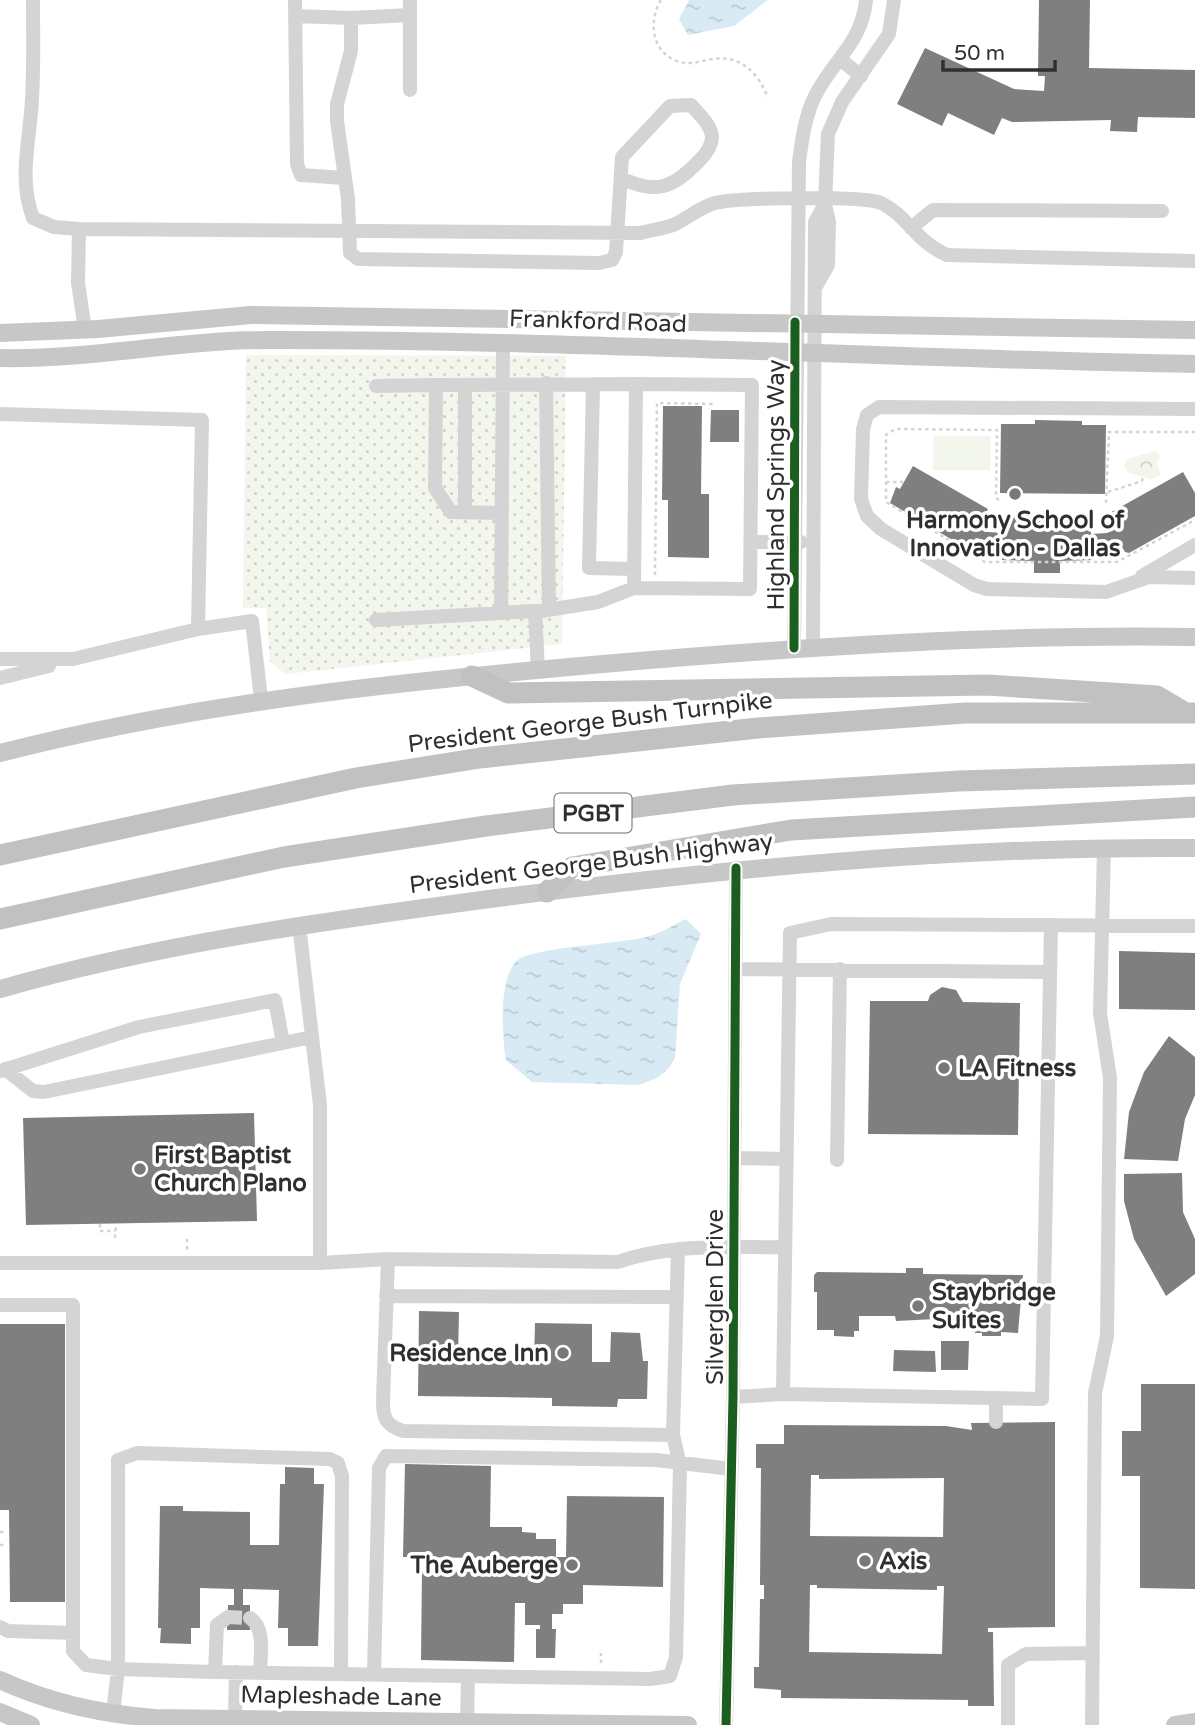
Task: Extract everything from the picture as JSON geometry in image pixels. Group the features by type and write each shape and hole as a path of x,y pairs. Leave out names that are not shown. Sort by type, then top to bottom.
{"highway":[{"path":"472,676 508,693 929,685 1030,687 1157,696 1191,713"},
{"name":"President George Bush Turnpike","path":"0,855 356,778 492,757 758,728 951,714 1191,713"},
{"name":"PGBT","path":"0,919 284,857 486,826 733,795 959,782 1195,774"},
{"path":"547,892 572,867 791,830 1195,807"}],"main road":[{"name":"Frankford Road","path":"0,333 85,330 251,315 1195,330"},
{"name":"Frankford Road","path":"0,358 72,356 247,340 503,342 796,351 960,360 1195,364"},
{"path":"0,753 122,724 261,699 472,676 794,648 1046,637 1195,637"},
{"name":"President George Bush Highway","path":"0,989 150,951 299,925 736,869 907,855 1104,848 1195,848"},
{"name":"Mapleshade Lane","path":"0,1679 49,1700 113,1714 235,1722 688,1725"},
{"path":"0,1712 31,1725"},
{"path":"1175,1725 1195,1722"}],"street":[{"path":"33,0 33,100 26,149 25,197 33,218 54,228 641,233 672,226 715,203 758,198 825,202 860,198 881,204 911,228 920,240 947,255 1195,261"},
{"path":"295,0 297,164 301,175 309,178 344,178"},
{"name":"Highland Springs Way","path":"794,648 797,200 803,128 816,94 862,27 866,0"},
{"name":"Highland Springs Way","path":"813,647 815,222 825,202 828,134 842,102 889,34 894,0"},
{"path":"295,16 351,18 410,8 410,90"},
{"path":"351,18 351,51 337,104 350,253 358,259 599,263 612,260 616,252 622,157 670,106 691,105 704,119 712,138 708,151 682,179 661,188 639,186 621,178"},
{"path":"840,60 861,76"},
{"path":"911,228 933,210 1162,211"},
{"path":"79,229 78,283 85,330"},
{"path":"500,614 503,342"},
{"path":"538,670 542,610 546,383"},
{"path":"376,386 546,383 752,386 750,589 634,588 598,602 542,610 376,620"},
{"path":"593,384 589,568 634,569"},
{"path":"634,588 636,384"},
{"path":"436,385 435,488 451,512 501,513"},
{"path":"465,385 465,512"},
{"path":"1195,409 885,406 874,409 865,419 861,499 867,516 881,529 974,585 987,589 1106,592 1135,580 1195,545"},
{"path":"0,414 202,420 198,629"},
{"path":"751,542 813,542"},
{"path":"1135,580 1149,577 1195,578"},
{"path":"0,678 198,629 252,621 261,699"},
{"path":"0,659 74,659"},
{"path":"1092,1725 1095,1393 1107,1336 1110,1077 1101,1027 1104,848"},
{"name":"Silverglen Drive","path":"726,1725 733,1397 736,869"},
{"path":"783,1394 790,933 831,924 1195,926"},
{"path":"299,925 320,1105 320,1264"},
{"path":"733,1397 783,1394 1042,1399 1051,925"},
{"path":"737,969 1049,972"},
{"path":"837,1160 840,969"},
{"path":"2,1070 139,1027 275,1000 283,1043"},
{"path":"2,1070 33,1091 44,1092 312,1037"},
{"path":"735,1158 787,1159"},
{"path":"0,1263 320,1264 388,1259 618,1262 650,1251 785,1247"},
{"path":"0,1305 74,1305 74,1651 86,1665 118,1670 650,1679 670,1676 676,1657 680,1465 673,1435 678,1249"},
{"path":"388,1259 383,1417 389,1426 402,1432 673,1435"},
{"path":"386,1296 677,1297"},
{"path":"996,1398 996,1422"},
{"path":"113,1714 118,1670 118,1460 137,1453 330,1459 338,1463 342,1476 341,1674"},
{"path":"373,1674 379,1468 386,1456 656,1460 680,1465 731,1469"},
{"path":"215,1672 217,1625 228,1617"},
{"path":"250,1618 259,1626 260,1673"},
{"path":"0,1626 8,1631 74,1633"},
{"path":"1007,1725 1007,1665 1026,1654 1092,1653"},
{"path":"235,1722 236,1672"},
{"path":"467,1723 468,1676"}],"path":[{"path":"661,0 652,25 657,44 667,55 679,62 693,63 715,58 743,63 755,73 768,98"},
{"path":"654,580 657,403 716,404"},
{"path":"999,500 996,498 997,430 895,429 886,435 886,502 985,562 1117,562 1195,520"},
{"path":"1106,503 1109,432 1195,432"},
{"path":"1108,492 1142,481 1143,477"},
{"path":"886,482 903,482"},
{"path":"100,1224 100,1231 116,1231"},
{"path":"116,1224 116,1238"},
{"path":"187,1239 187,1254"}],"green space":[{"path":"246,355 566,356 562,644 285,674 270,661 266,608 243,608"},
{"path":"933,436 991,436 990,470 933,470"},
{"path":"1155,451 1160,456 1157,464 1161,475 1152,479 1128,473 1124,466 1127,459"}],"water":[{"path":"689,0 768,0 734,26 688,35 679,19"},
{"path":"686,919 701,934 680,984 675,1058 669,1068 657,1078 638,1085 532,1082 506,1060 503,1037 504,992 507,979 518,960 542,952 646,937"}],"building":[{"path":"1039,0 1090,0 1089,68 1195,70 1195,118 1138,117 1137,132 1110,131 1111,120 1012,122 1002,118 994,135 948,113 942,126 897,104 925,48 1014,89 1044,91 1045,76 1038,76"},
{"path":"663,406 702,406 701,494 709,494 709,558 668,557 668,500 662,500"},
{"path":"711,410 739,410 739,442 710,442"},
{"path":"1035,420 1082,421 1082,425 1106,425 1105,494 1000,493 1001,424 1035,424"},
{"path":"913,466 988,509 978,526 988,532 1005,533 1005,517 1091,517 1091,534 1107,533 1116,529 1108,514 1183,472 1195,493 1195,516 1129,553 1125,552 1118,540 1096,544 1093,560 1060,561 1060,573 1034,573 1034,561 1002,560 1001,544 976,538 966,548 890,503 896,487 900,489"},
{"path":"1119,951 1195,953 1195,1010 1119,1009"},
{"name":"LA Fitness","path":"942,987 956,990 963,1002 1020,1003 1018,1135 868,1134 870,1001 928,1001 930,995"},
{"path":"1169,1036 1195,1057 1195,1095 1185,1119 1178,1161 1124,1159 1129,1112 1144,1072"},
{"name":"First Baptist Church Plano","path":"254,1113 257,1221 26,1225 23,1118"},
{"path":"1182,1173 1183,1212 1195,1239 1195,1274 1166,1296 1134,1239 1124,1201 1124,1174"},
{"name":"Staybridge Suites","path":"906,1268 923,1268 923,1274 1023,1275 1018,1333 1001,1332 1001,1336 982,1336 982,1333 975,1333 975,1317 896,1321 895,1316 859,1316 859,1331 854,1331 854,1337 834,1336 834,1330 817,1330 814,1275 817,1272 906,1273"},
{"name":"Residence Inn","path":"419,1311 459,1312 458,1360 534,1361 535,1323 592,1324 592,1362 610,1362 611,1332 640,1333 643,1361 648,1361 647,1399 618,1399 617,1407 552,1406 552,1398 418,1396"},
{"path":"0,1324 65,1324 65,1602 10,1602 9,1510 0,1510"},
{"path":"941,1341 969,1341 968,1370 941,1370"},
{"path":"894,1350 935,1351 936,1372 893,1371"},
{"path":"1141,1384 1195,1384 1195,1589 1140,1588 1140,1476 1122,1476 1122,1431 1141,1431"},
{"name":"Axis","path":"1055,1422 1055,1627 988,1628 988,1632 993,1632 994,1706 968,1706 968,1700 781,1698 781,1690 754,1688 754,1667 759,1667 760,1599 764,1599 764,1585 760,1585 761,1468 756,1468 756,1444 784,1444 784,1425 946,1426 972,1430 971,1423","holes":["811,1475 819,1475 819,1479 944,1478 943,1537 810,1536","810,1585 817,1585 817,1588 937,1590 937,1586 944,1586 942,1654 809,1652"]},
{"name":"The Auberge","path":"405,1464 491,1466 490,1527 522,1527 522,1532 536,1533 536,1539 556,1539 556,1557 566,1557 567,1496 664,1497 663,1587 583,1585 583,1604 563,1604 563,1614 552,1614 552,1629 556,1629 555,1658 536,1658 536,1629 540,1629 540,1625 525,1625 525,1603 515,1603 514,1662 421,1660 422,1571 481,1572 481,1558 403,1557"},
{"path":"285,1467 314,1468 314,1484 324,1484 318,1646 288,1646 288,1628 278,1628 279,1590 243,1589 243,1605 250,1605 250,1630 227,1630 228,1605 234,1605 234,1589 200,1588 200,1628 191,1628 191,1644 160,1643 160,1506 183,1506 183,1511 250,1512 250,1545 279,1545 280,1484 285,1484"}],"tunnel":[{"path":"228,1617 250,1618"}],"cycle path":[{"path":"794,648 795,322"},
{"path":"726,1725 733,1397 736,868"}],"place":[{"name":"Harmony School of Innovation - Dallas","path":"1015,494"},
{"name":"LA Fitness","path":"944,1068"},
{"name":"First Baptist Church Plano","path":"140,1169"},
{"name":"Staybridge Suites","path":"918,1306"},
{"name":"Residence Inn","path":"563,1353"},
{"name":"Axis","path":"865,1561"},
{"name":"The Auberge","path":"572,1565"}]}
